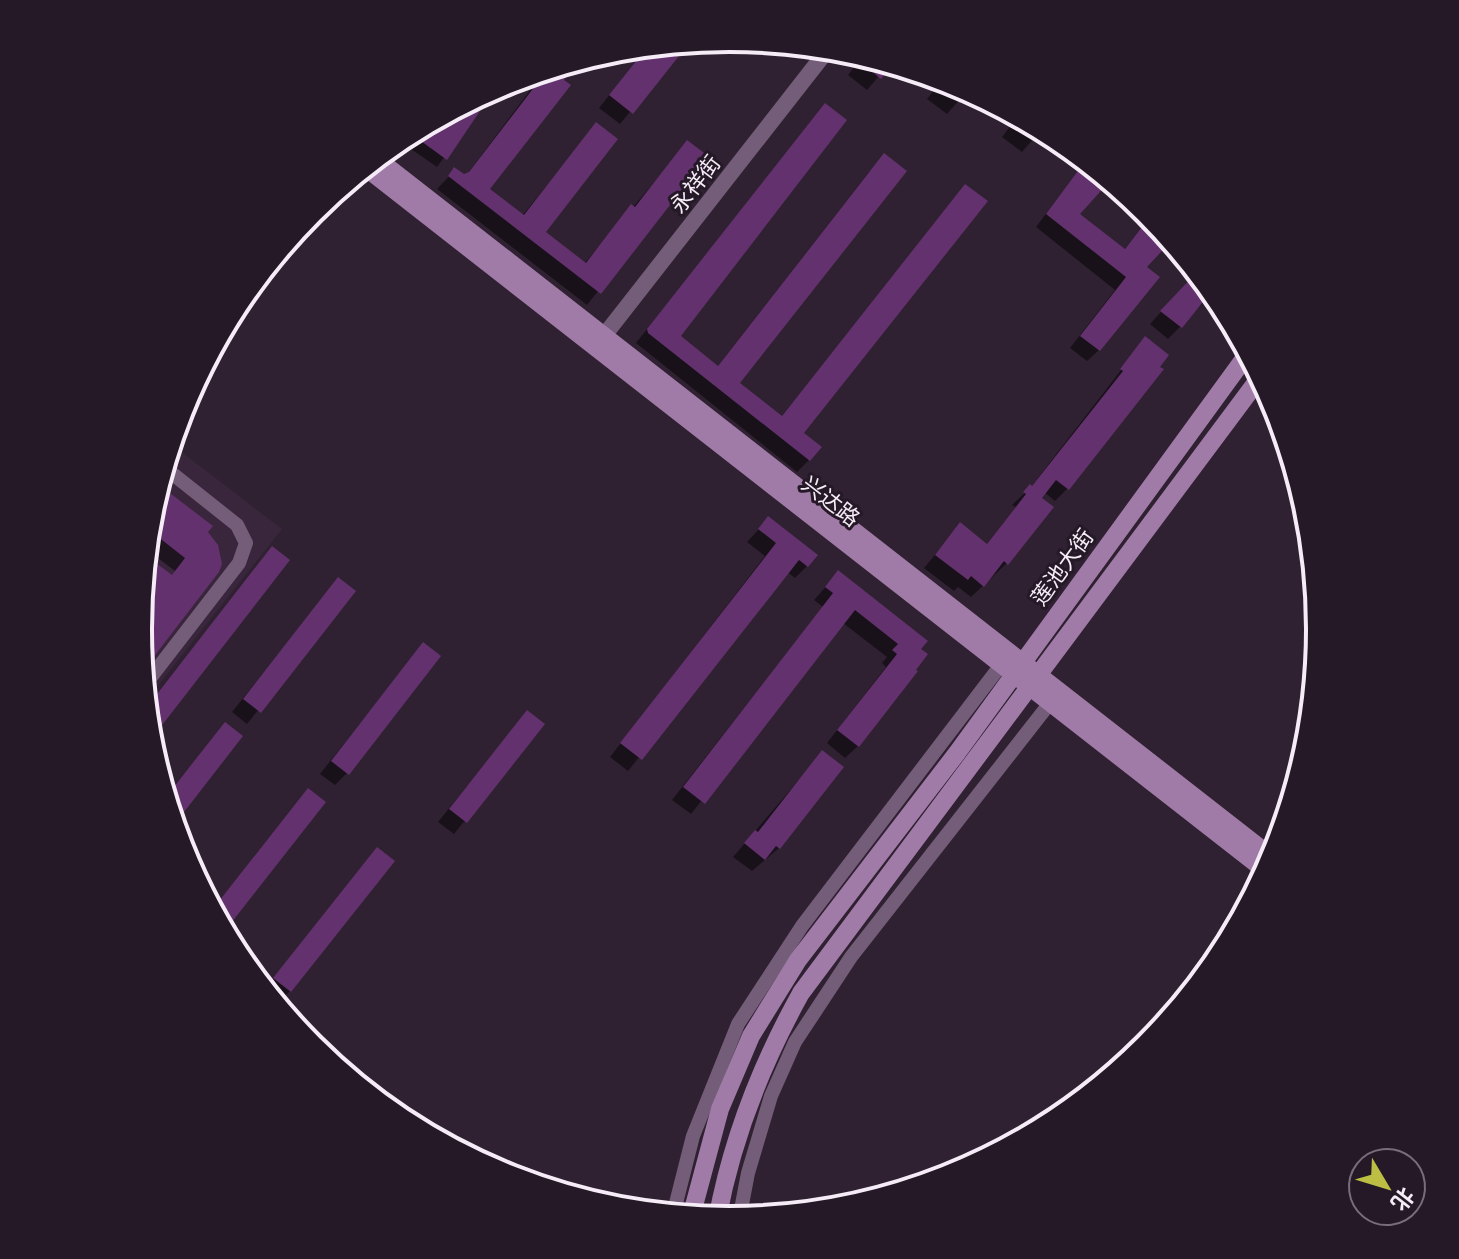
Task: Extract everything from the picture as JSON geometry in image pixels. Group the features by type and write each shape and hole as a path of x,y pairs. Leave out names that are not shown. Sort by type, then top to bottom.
{"main road":[{"name":"兴达路","path":"385,166 600,342 1012,667 1034,680 1263,851"},
{"name":"兴达路","path":"374,174 600,342"},
{"name":"莲池大街","path":"694,1206 720,1109 751,1036 798,960 914,809 1012,667 1241,363"},
{"name":"莲池大街","path":"720,1207 748,1099 769,1049 801,993 1253,387"},
{"name":"兴达路","path":"1034,680 1050,703 1257,864"}],"street":[{"name":"永祥街","path":"600,342 820,59"},
{"path":"154,673 239,563 246,543 237,525 174,475"},
{"path":"676,1204 693,1136 738,1024 802,926 1012,667"},
{"path":"742,1207 748,1173 771,1096 795,1042 851,957 1050,703"}],"shaded area":[{"path":"181,451 282,529 155,689 152,630 157,554 163,517"}],"building":[{"path":"680,54 633,114 609,95 637,60"},
{"path":"870,70 885,74 881,79"},
{"path":"567,76 564,80 571,85 490,189 524,215 596,122 618,139 546,232 586,263 631,204 635,207 687,140 708,156 601,294 448,176 454,167 464,174 469,172 535,86"},
{"path":"825,103 847,120 681,336 718,366 884,153 907,171 740,383 782,416 965,184 988,201 804,433 822,447 810,461 648,333 647,329"},
{"path":"482,109 447,160 421,141"},
{"path":"1079,170 1103,189 1080,214 1125,249 1143,226 1164,249 1147,267 1160,277 1100,351 1080,336 1126,277 1046,214"},
{"path":"1189,280 1207,304 1203,302 1182,328 1160,311"},
{"path":"1145,336 1169,355 1160,367 1164,369 1069,490 1056,480 1042,498 1054,507 1008,565 1004,561 984,587 971,576 968,580 935,555 960,522 987,544 1026,494 1023,492 1030,484 1032,486 1123,371 1120,369"},
{"path":"169,492 213,526 208,532 218,545 222,564 153,658 156,563 172,575 185,558 160,538"},
{"path":"768,516 818,555 808,567 799,560 642,760 620,743 776,543 758,529"},
{"path":"272,546 290,560 161,727 156,695"},
{"path":"838,570 928,641 921,649 928,654 859,747 837,730 897,654 892,650 898,644 855,610 705,804 683,787 833,593 825,587"},
{"path":"338,577 356,591 261,713 243,699"},
{"path":"423,642 441,656 349,775 331,761"},
{"path":"527,710 545,724 467,823 449,809"},
{"path":"225,722 243,736 183,814 174,786"},
{"path":"822,750 844,767 780,849 776,846 765,860 744,843 755,830 758,832"},
{"path":"308,788 326,802 232,922 220,900"},
{"path":"377,847 395,861 291,992 273,978"}]}
